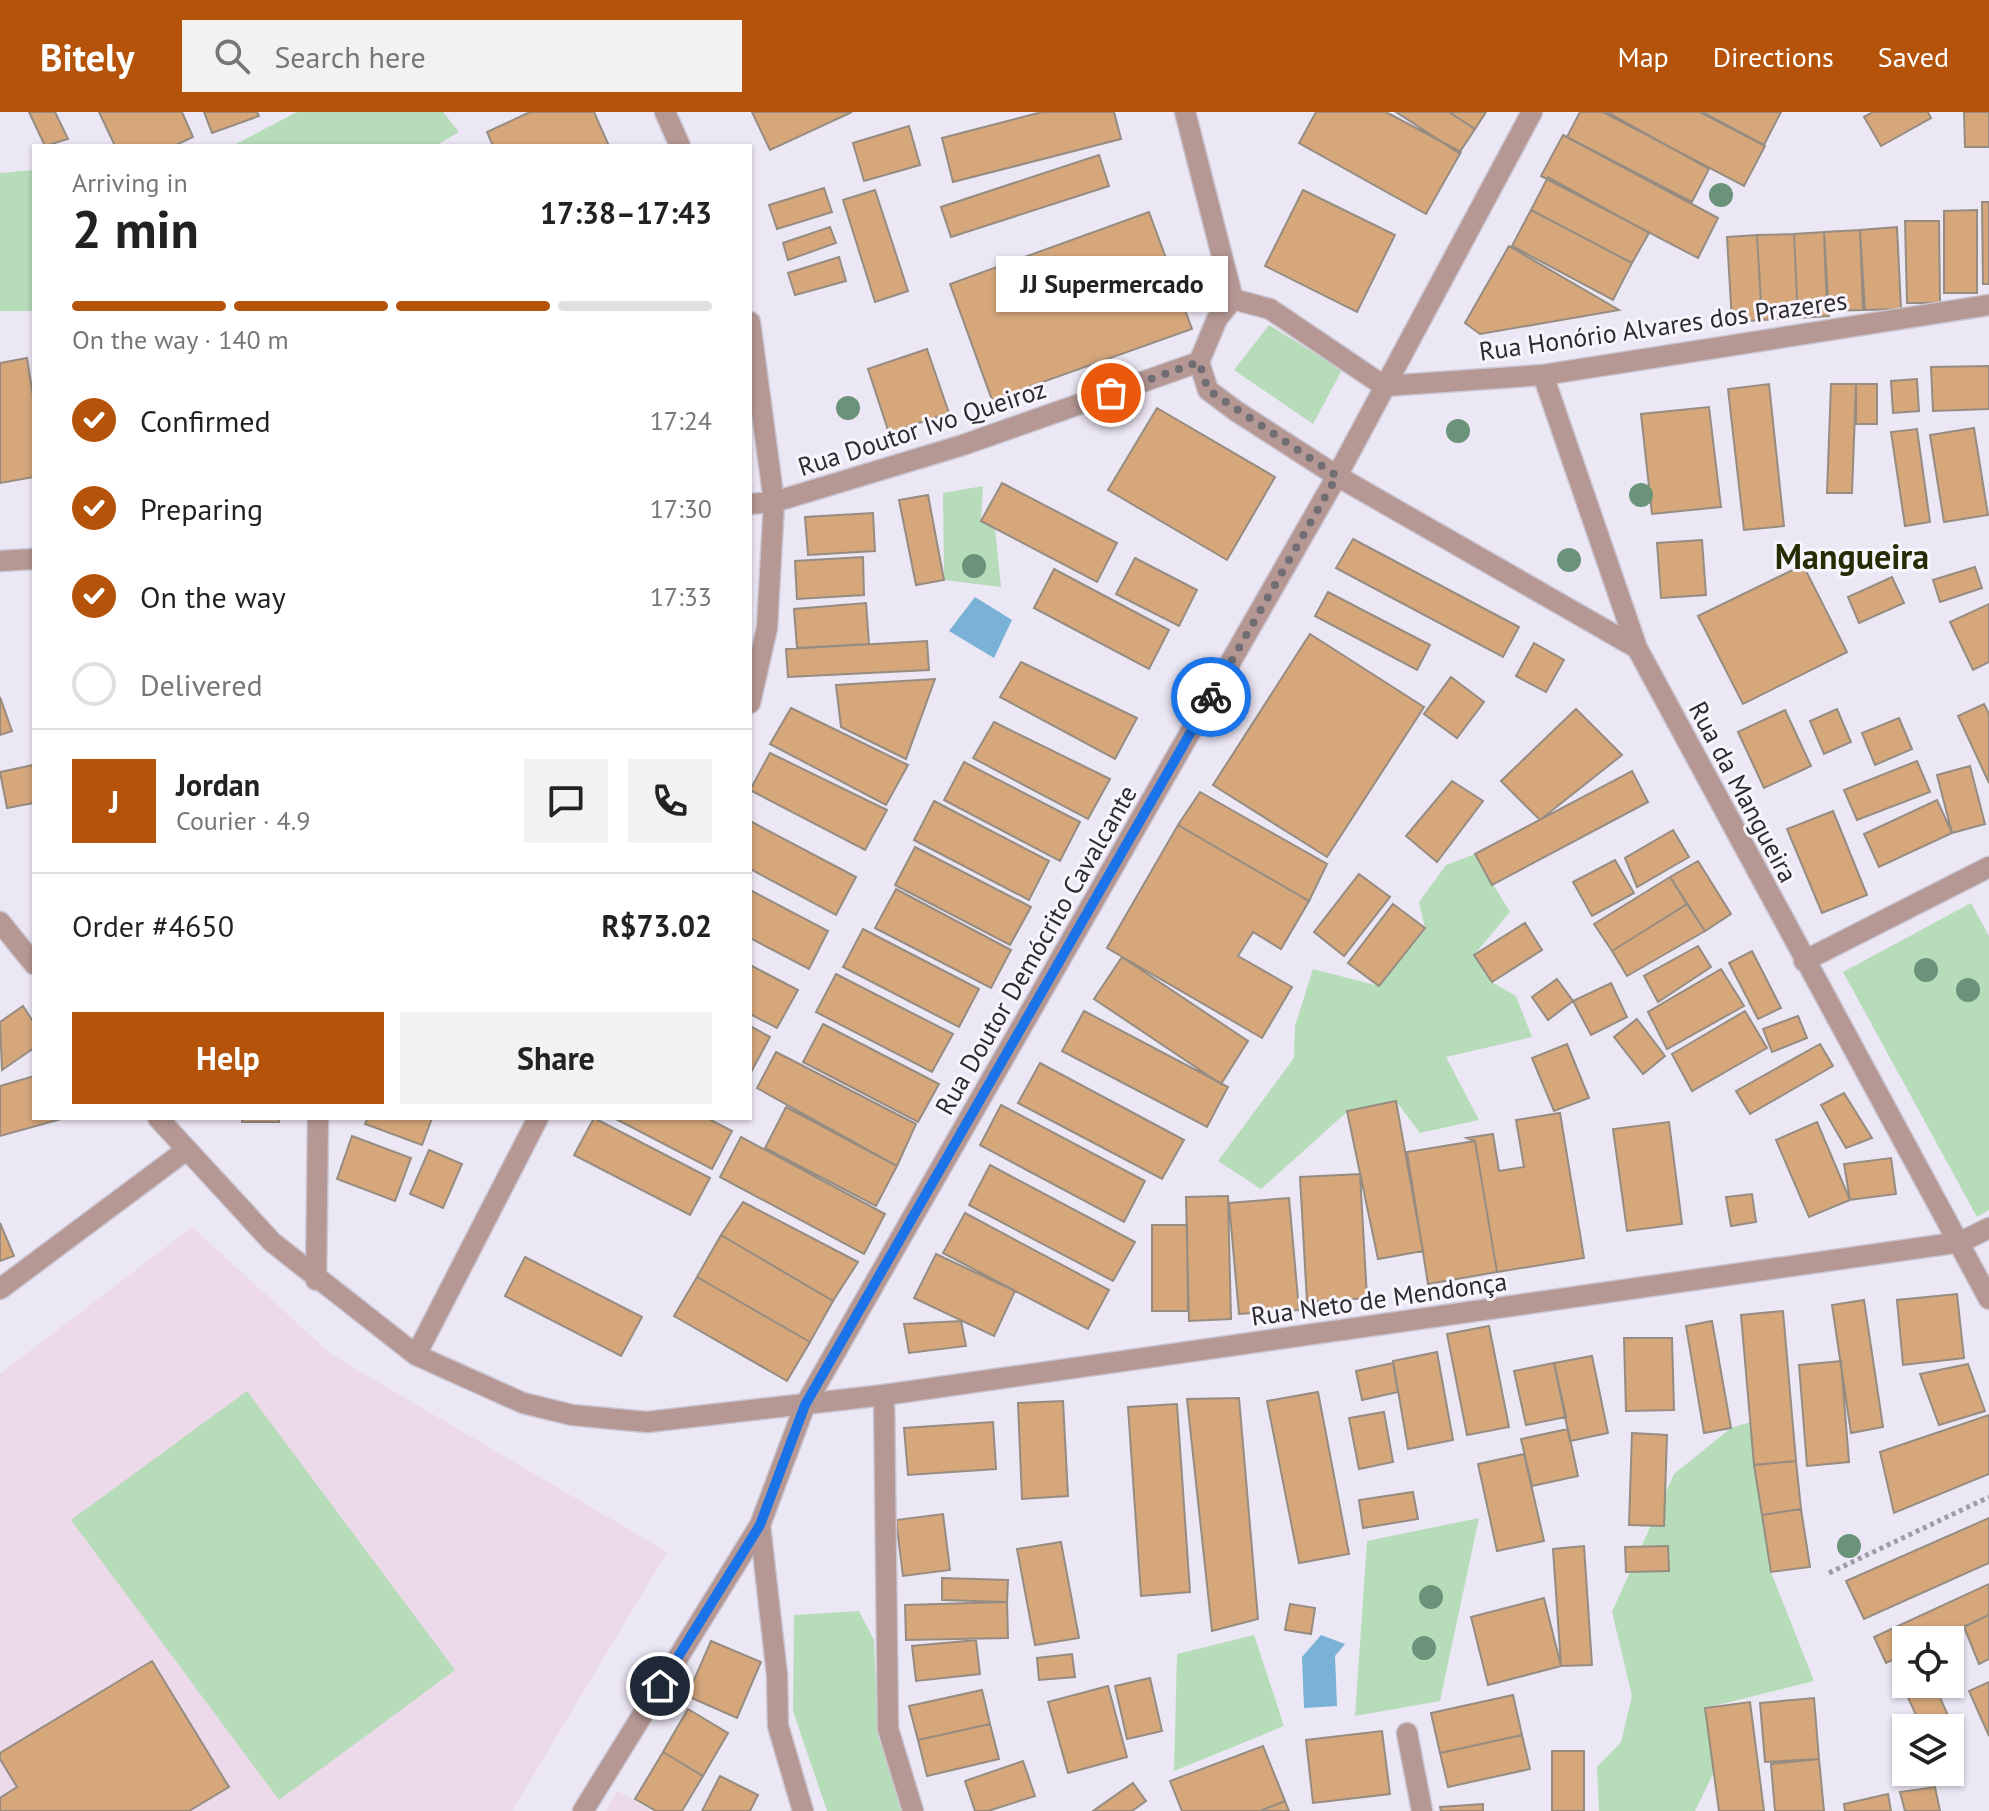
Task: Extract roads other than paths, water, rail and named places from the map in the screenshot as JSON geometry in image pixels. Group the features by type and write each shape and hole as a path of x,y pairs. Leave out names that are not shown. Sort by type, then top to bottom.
{"street":[{"path":"665,112 679,144"},
{"path":"1185,112 1233,299"},
{"name":"Rua Doutor Demócrito Cavalcante","path":"583,1811 760,1525 805,1405 1337,476 1532,112"},
{"path":"1233,299 1270,309 1384,386"},
{"path":"1233,299 1217,319 1199,362 1208,390 1337,476 1637,648"},
{"name":"Rua Honório Alvares dos Prazeres","path":"1384,386 1543,375 1989,305"},
{"path":"752,337 774,502 767,628 752,694"},
{"name":"Rua Doutor Ivo Queiroz","path":"752,504 774,502 963,445 1199,362"},
{"name":"Rua da Mangueira","path":"1543,375 1637,648 1804,961 1961,1242 1989,1299"},
{"path":"0,561 32,559"},
{"path":"1804,961 1987,874"},
{"path":"0,922 32,962"},
{"name":"Rua Neto de Mendonça","path":"160,1120 272,1242 316,1280 416,1355 523,1403 572,1415 647,1422 884,1395 1961,1242"},
{"path":"316,1280 318,1120"},
{"path":"416,1355 537,1120"},
{"path":"0,1289 185,1151"},
{"path":"1961,1242 1989,1228"},
{"path":"884,1395 888,1729 913,1811"},
{"path":"760,1525 777,1675 778,1726 803,1811"},
{"path":"1407,1733 1422,1811"}],"water":[{"path":"975,597 1012,620 994,658 949,631"},
{"path":"1321,1635 1345,1644 1335,1656 1337,1706 1304,1708 1302,1657"}],"place":[{"name":"JJ Supermercado","path":"1111,393"}],"district":[{"name":"Mangueira","path":"1852,557"}]}
